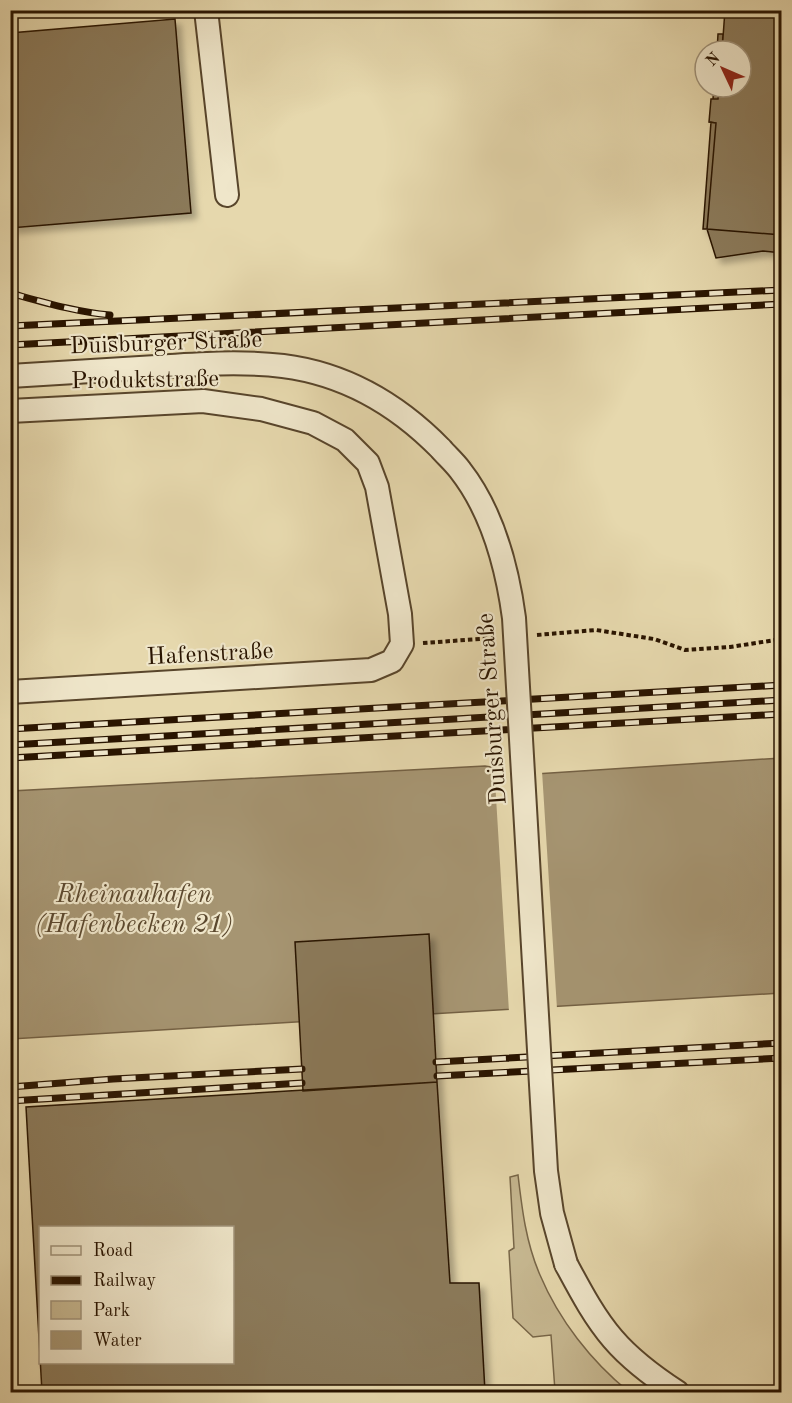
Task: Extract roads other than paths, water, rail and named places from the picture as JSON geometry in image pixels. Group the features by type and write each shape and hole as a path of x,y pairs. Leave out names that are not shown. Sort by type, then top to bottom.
{"street":[{"path":"206,10 227,195"},
{"name":"Duisburger Straße","path":"10,376 178,365 227,364 292,367 325,375 369,393 392,406 411,420 460,471 489,520 501,552 509,585 514,630 546,1171 552,1212 566,1264 598,1320 614,1340 653,1376 678,1392"},
{"name":"Produktstraße","path":"10,411 203,401 261,409 313,423 345,440 368,463 377,487 400,614 402,644"},
{"name":"Hafenstraße","path":"10,692 371,670 392,661 402,644"}],"water":[{"name":"Rheinauhafen (Hafenbecken 21)","path":"781,758 781,993 11,1039 11,791 485,766 535,774"}],"railway":[{"path":"10,326 782,290"},
{"path":"10,293 72,309 110,315"},
{"path":"10,345 782,304"},
{"path":"10,729 782,685"},
{"path":"10,745 782,700"},
{"path":"10,758 782,714"},
{"path":"436,1062 782,1043"},
{"path":"437,1076 782,1058"},
{"path":"10,1087 302,1069"},
{"path":"10,1101 302,1083"}]}
